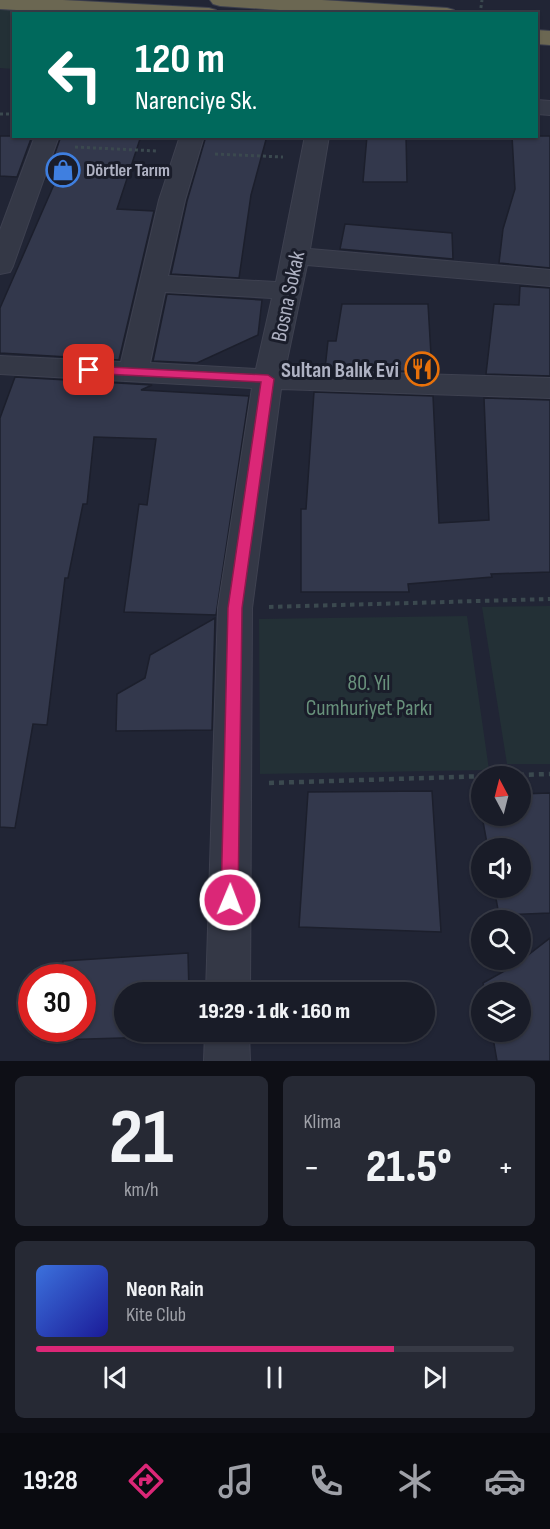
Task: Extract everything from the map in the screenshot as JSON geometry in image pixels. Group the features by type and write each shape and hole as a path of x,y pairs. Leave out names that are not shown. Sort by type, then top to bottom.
{"highway":[{"path":"220,0 326,3 425,12"},
{"path":"0,3 152,12"}],"street":[{"path":"0,266 10,209 46,138"},
{"path":"133,372 172,200 191,138"},
{"name":"Bosna Sokak","path":"228,982 235,608 268,379 296,256 317,138"},
{"path":"296,256 550,278"},
{"path":"152,283 288,291"},
{"path":"0,365 268,379 550,388"},
{"path":"227,1042 227,1061"}],"path":[{"path":"235,608 550,599"},
{"path":"232,785 550,774"}],"green space":[{"path":"0,8 84,12 12,12 12,69 0,68"},
{"path":"550,606 550,764 507,764 482,607"},
{"name":"80. Yıl Cumhuriyet Parkı","path":"467,616 488,766 471,766 471,770 260,774 259,619"}],"building":[{"path":"0,136 31,138 17,177 0,176"},
{"path":"550,136 550,268 499,263 503,229 515,189 512,138"},
{"path":"60,138 140,138 117,209 154,211 119,360 0,353 0,308 56,180 46,179"},
{"path":"205,138 266,138 251,195 239,278 171,274 187,201"},
{"path":"367,138 406,138 407,182 363,182"},
{"path":"345,224 452,233 453,259 340,249"},
{"path":"520,286 550,288 550,376 486,374 494,304 519,305"},
{"path":"167,294 262,300 258,335 197,363 153,361"},
{"path":"342,304 428,304 432,372 325,369 328,341 336,341"},
{"path":"15,377 152,385 141,390 249,396 216,615 124,612 139,504 147,505 156,439 94,437 87,504 83,504 68,578 65,578 47,725 33,724 15,828 0,827 0,418"},
{"path":"314,392 433,396 439,523 489,520 484,398 550,400 550,572 491,574 492,577 408,584 409,592 301,592 301,509 306,509"},
{"path":"215,618 212,730 116,731 117,694 145,678 150,655"},
{"path":"432,791 441,932 299,927 308,792"},
{"path":"550,793 550,913 531,914 531,910 498,910 496,898 531,898 531,838 486,838 484,826 531,826 531,794"},
{"path":"550,938 550,1061 497,1061 494,1042 531,1042 531,982 485,982 506,970 531,970 531,953"},
{"path":"188,953 189,982 114,982 114,1038 96,1039 96,964 63,964 63,961"}],"place":[{"name":"Dörtler Tarım","path":"63,170"},
{"name":"Sultan Balık Evi","path":"422,369"}],"route":[{"path":"89,370 268,379 235,608 230,900"}]}
